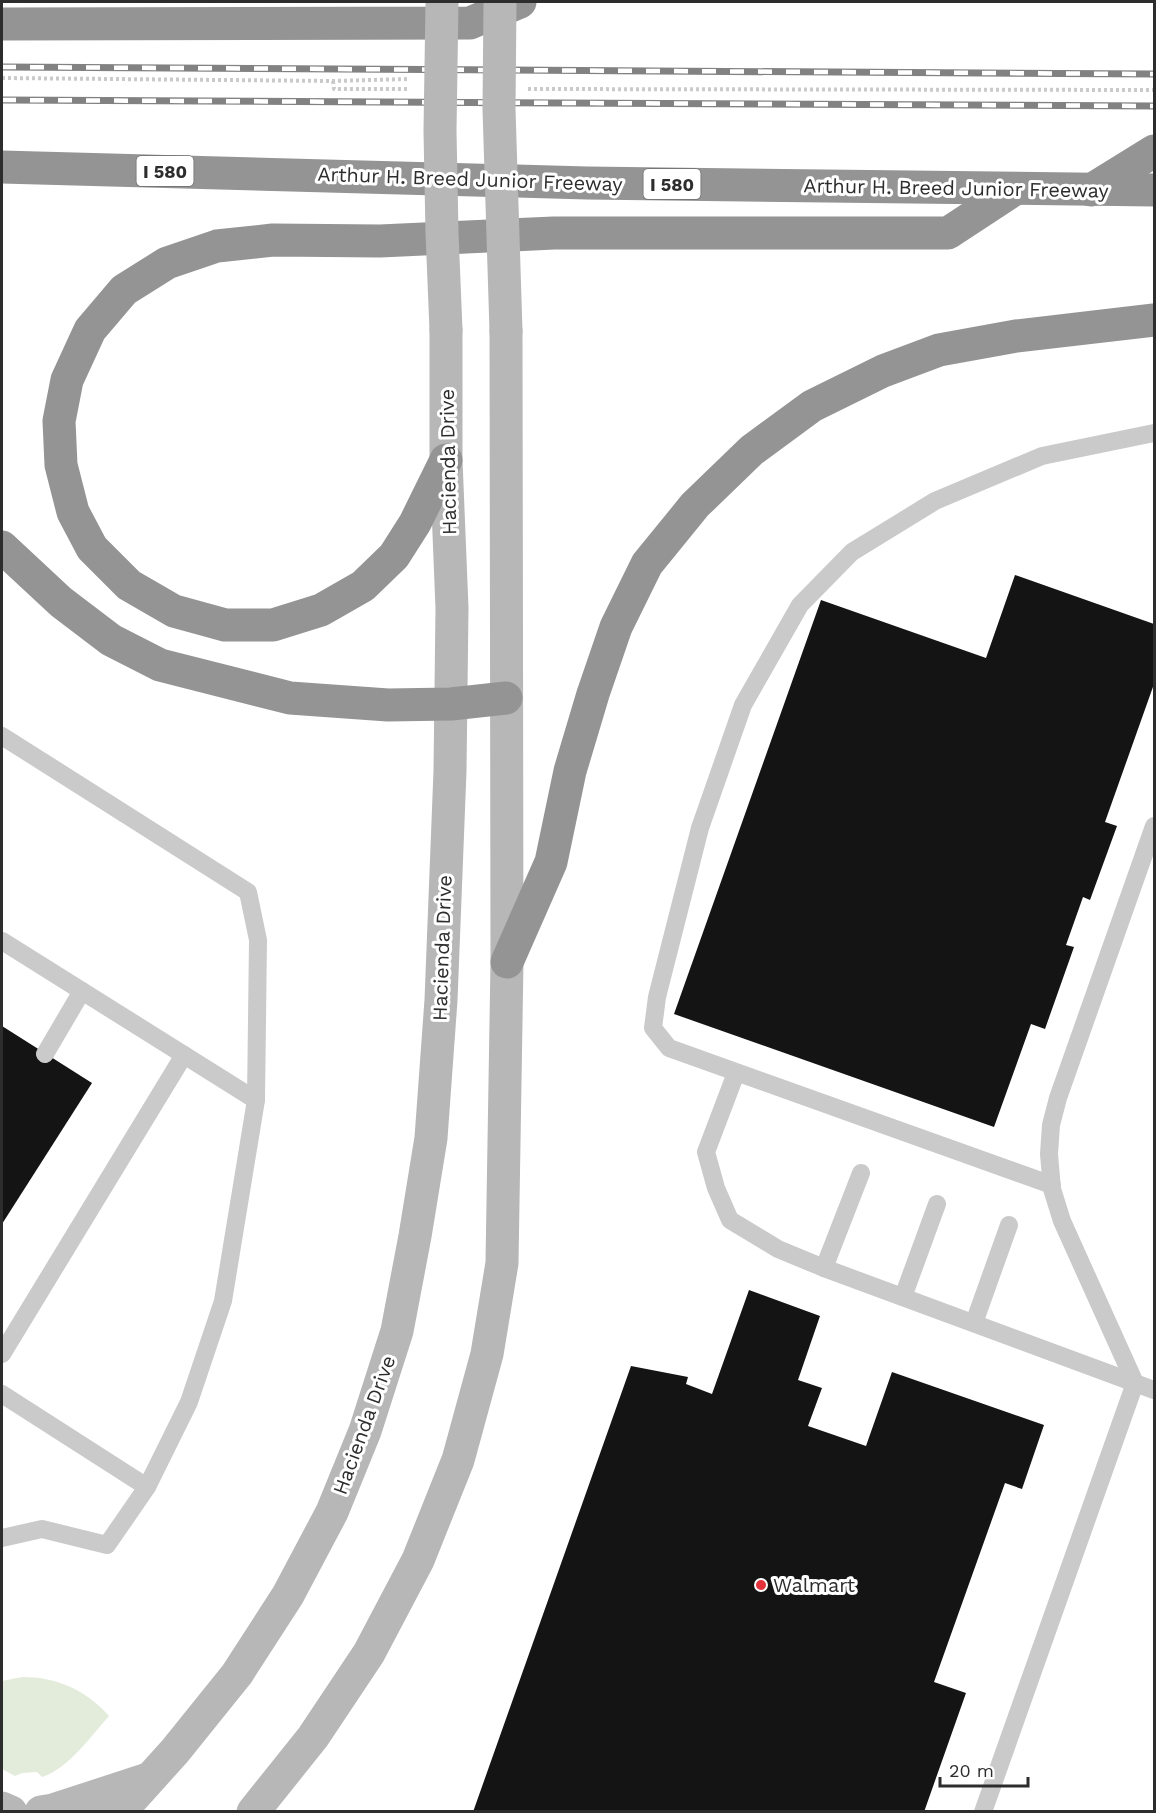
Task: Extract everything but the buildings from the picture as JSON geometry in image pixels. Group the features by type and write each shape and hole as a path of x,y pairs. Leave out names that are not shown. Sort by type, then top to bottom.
{"highway":[{"path":"2,24 470,23 520,2"},
{"path":"1091,190 1155,151"},
{"name":"Arthur H. Breed Junior Freeway","path":"2,167 586,183 1155,190"},
{"path":"446,460 416,523 394,556 363,586 321,610 273,625 225,625 174,611 129,585 92,548 73,512 61,465 59,421 67,380 90,330 124,290 167,263 217,246 273,240 380,241 554,232 948,233 1015,189"},
{"path":"507,962 550,862 570,771 616,627 647,564 695,505 752,450 812,406 883,371 939,350 1016,336 1155,320"},
{"path":"2,547 61,602 111,640 160,665 290,698 388,705 451,704 506,698"}],"main road":[{"name":"Hacienda Drive","path":"120,1812 175,1751 237,1674 288,1595 332,1512 365,1431 397,1331 416,1236 431,1138 441,1000 450,771 452,608 446,460 446,330 440,131 442,2"},
{"path":"253,1812 313,1737 369,1653 418,1560 458,1460 488,1354 502,1263 508,842 506,331 500,120 500,2"},
{"path":"41,1812 150,1779"},
{"path":"2,1808 12,1812"}],"lane":[{"path":"1052,1185 669,1048 654,1028 657,997 700,828 743,705 800,605 852,552 935,501 1042,456 1155,433"},
{"path":"2,736 248,891 258,940 256,1100 223,1301 189,1402 147,1487 107,1545 42,1529 2,1538"},
{"path":"983,1812 1135,1383 1062,1221 1052,1185 1049,1154 1051,1125 1058,1098 1155,826"},
{"path":"2,941 256,1100"},
{"path":"45,1054 82,991"},
{"path":"2,1354 184,1055"},
{"path":"736,1073 706,1152 716,1188 730,1220 778,1248 824,1268 1155,1390"},
{"path":"824,1268 861,1173"},
{"path":"903,1297 937,1204"},
{"path":"974,1323 1009,1225"},
{"path":"2,1394 147,1487"}],"path":[{"path":"2,78 333,81 409,79"},
{"path":"333,81 334,89 411,89"},
{"path":"519,89 1155,90"}],"green space":[{"path":"22,1677 59,1682 81,1692 109,1716 70,1759 52,1773 42,1777 37,1772 15,1776 2,1769 2,1681"}],"railway":[{"path":"2,67 1154,74"},
{"path":"2,100 1154,106"}],"place":[{"name":"Walmart","path":"761,1585"}]}
